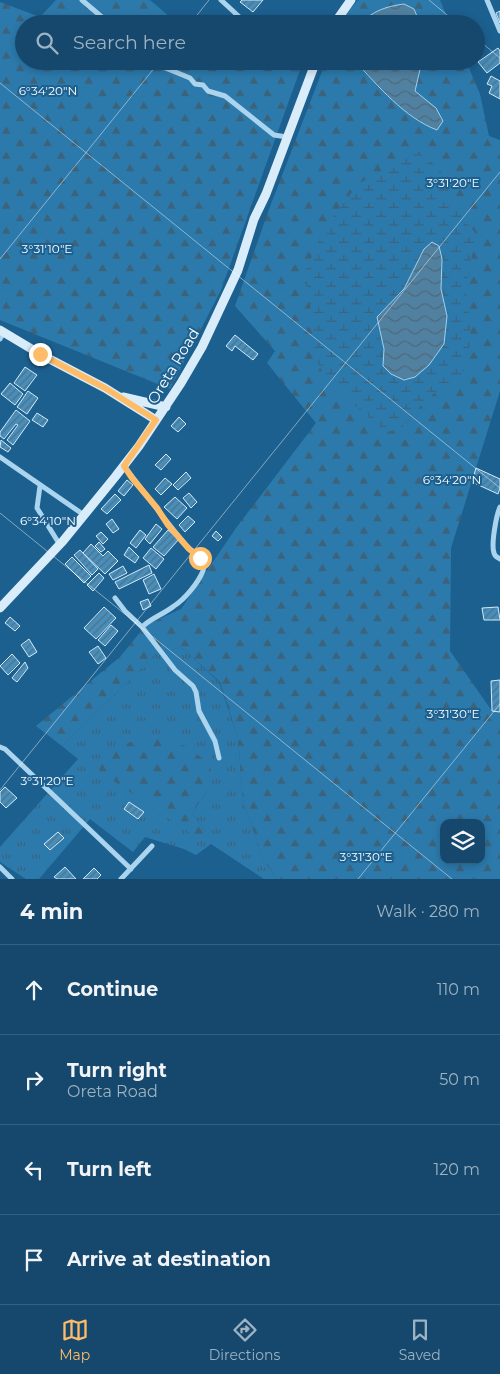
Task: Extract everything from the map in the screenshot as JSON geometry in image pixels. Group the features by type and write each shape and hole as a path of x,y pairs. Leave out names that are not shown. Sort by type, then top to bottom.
{"street":[{"path":"82,0 100,15"},
{"path":"221,0 237,15"},
{"path":"486,0 500,31"},
{"path":"339,15 348,1"},
{"path":"170,70 190,78 195,84 203,85 208,90 225,96 274,136 287,137"},
{"name":"Oreta Road","path":"0,608 60,545 124,466 166,407 202,347 238,270 254,219 266,194 313,70"},
{"path":"1,334 120,397 156,420"},
{"path":"120,397 166,407"},
{"path":"0,457 84,515"},
{"path":"124,466 168,525 204,564 197,580 182,599 142,627"},
{"path":"40,486 37,508 60,545"},
{"path":"500,507 495,518 493,552 500,559"},
{"path":"115,598 125,611 142,627 175,670 193,686 199,710 215,741 219,758"},
{"path":"0,747 131,869"},
{"path":"121,879 152,846"},
{"path":"0,868 12,879"}],"green space":[{"path":"56,0 150,0 168,15 42,15"},
{"path":"358,0 440,0 446,15 345,15"},
{"path":"0,2 35,15 15,15 15,70 300,70 221,290 170,389 0,320"},
{"path":"323,70 470,70 480,94 489,136 500,140 500,391 451,548 450,651 492,711 500,711 500,879 277,879 263,859 243,800 238,738 220,682 181,647 156,654 62,746 36,726 120,657 146,625 181,609 236,528 316,423 267,363 275,351 235,306 268,212"},
{"path":"408,149 425,157 440,170 447,180 454,204 476,234 466,287 471,337 459,383 450,390 437,391 423,403 401,429 386,432 329,383 312,353 312,315 304,274 324,229 359,183 380,174","holes":["442,259 441,289 447,316 444,344 429,365 415,377 383,366 384,349 377,317 404,289 414,270"]},
{"path":"181,647 219,682 238,738 243,800 263,859 277,879 264,879 211,844 196,855 184,849 145,837 133,852 90,819 39,879 26,879 0,862 0,847 78,759 62,746 156,654","holes":["130,743 209,788 192,813 205,831 199,838 109,749"]},
{"path":"152,735 189,747 211,766 209,788 192,813 205,831 199,839 99,771 102,756 109,749"}],"water":[{"path":"404,4 414,9 416,15 372,15 392,6"},
{"path":"363,70 420,70 415,91 436,108 443,121 437,130 425,125 383,91"},
{"path":"432,242 439,246 442,259 441,289 447,316 444,344 429,365 415,377 404,380 391,374 383,366 384,349 377,317 404,289 424,249"}],"building":[{"path":"242,0 263,0 253,12 240,2"},
{"path":"500,11 500,23 496,13"},
{"path":"498,48 500,51 500,63 487,73 485,70 485,57"},
{"path":"491,76 500,81 500,99 489,93 492,86 487,84"},
{"path":"235,335 258,354 253,360 235,346 232,351 226,346"},
{"path":"25,367 37,375 25,391 14,383"},
{"path":"10,383 23,394 15,405 1,394"},
{"path":"28,391 38,398 27,414 17,407"},
{"path":"16,410 30,421 13,445 7,440 18,425 16,424 4,439 0,436 0,432"},
{"path":"37,413 48,420 43,427 32,420"},
{"path":"179,417 186,424 178,432 171,426"},
{"path":"1,440 11,448 8,452 0,447"},
{"path":"166,454 171,459 161,470 155,465"},
{"path":"476,468 500,479 498,494 472,482"},
{"path":"186,472 191,478 178,490 173,485"},
{"path":"165,478 172,484 161,495 155,489"},
{"path":"127,480 133,485 124,496 118,491"},
{"path":"189,493 197,502 191,508 183,498"},
{"path":"115,494 121,500 107,514 101,509"},
{"path":"175,497 187,508 177,519 164,507"},
{"path":"188,516 195,522 185,532 179,525"},
{"path":"112,519 119,529 113,533 106,524"},
{"path":"156,524 162,529 150,544 145,539"},
{"path":"140,530 146,535 136,548 130,543"},
{"path":"168,530 179,539 164,556 153,547"},
{"path":"216,531 222,537 218,541 212,536"},
{"path":"101,532 108,539 103,544 96,536"},
{"path":"99,542 105,549 101,552 95,546"},
{"path":"91,544 103,556 108,551 118,561 105,574 83,553"},
{"path":"129,547 139,557 135,563 124,555"},
{"path":"151,548 164,559 156,569 143,558"},
{"path":"80,550 98,569 92,575 74,555"},
{"path":"72,557 91,576 84,583 65,564"},
{"path":"149,565 152,573 119,589 115,582"},
{"path":"123,566 127,573 113,580 109,574"},
{"path":"99,573 104,578 93,591 87,585"},
{"path":"154,574 161,589 149,594 143,580"},
{"path":"148,599 151,606 143,610 140,602"},
{"path":"104,607 116,618 96,639 84,628"},
{"path":"498,607 500,620 484,620 482,608"},
{"path":"10,617 20,626 15,631 5,623"},
{"path":"111,625 118,631 105,646 98,640"},
{"path":"29,639 37,652 29,657 21,645"},
{"path":"98,646 106,658 98,664 89,652"},
{"path":"12,654 20,663 8,675 0,666"},
{"path":"25,662 28,668 17,682 12,678"},
{"path":"500,680 500,712 492,711 491,681"},
{"path":"5,787 17,798 6,808 0,802 0,792"},
{"path":"129,802 144,812 138,819 124,809"},
{"path":"58,832 64,838 50,850 44,844"},
{"path":"65,867 76,879 57,879 54,877"},
{"path":"94,868 101,875 97,879 83,879"}],"route":[{"path":"40,354 105,388 143,414 156,420 124,466 168,525 189,549 200,558"}]}
